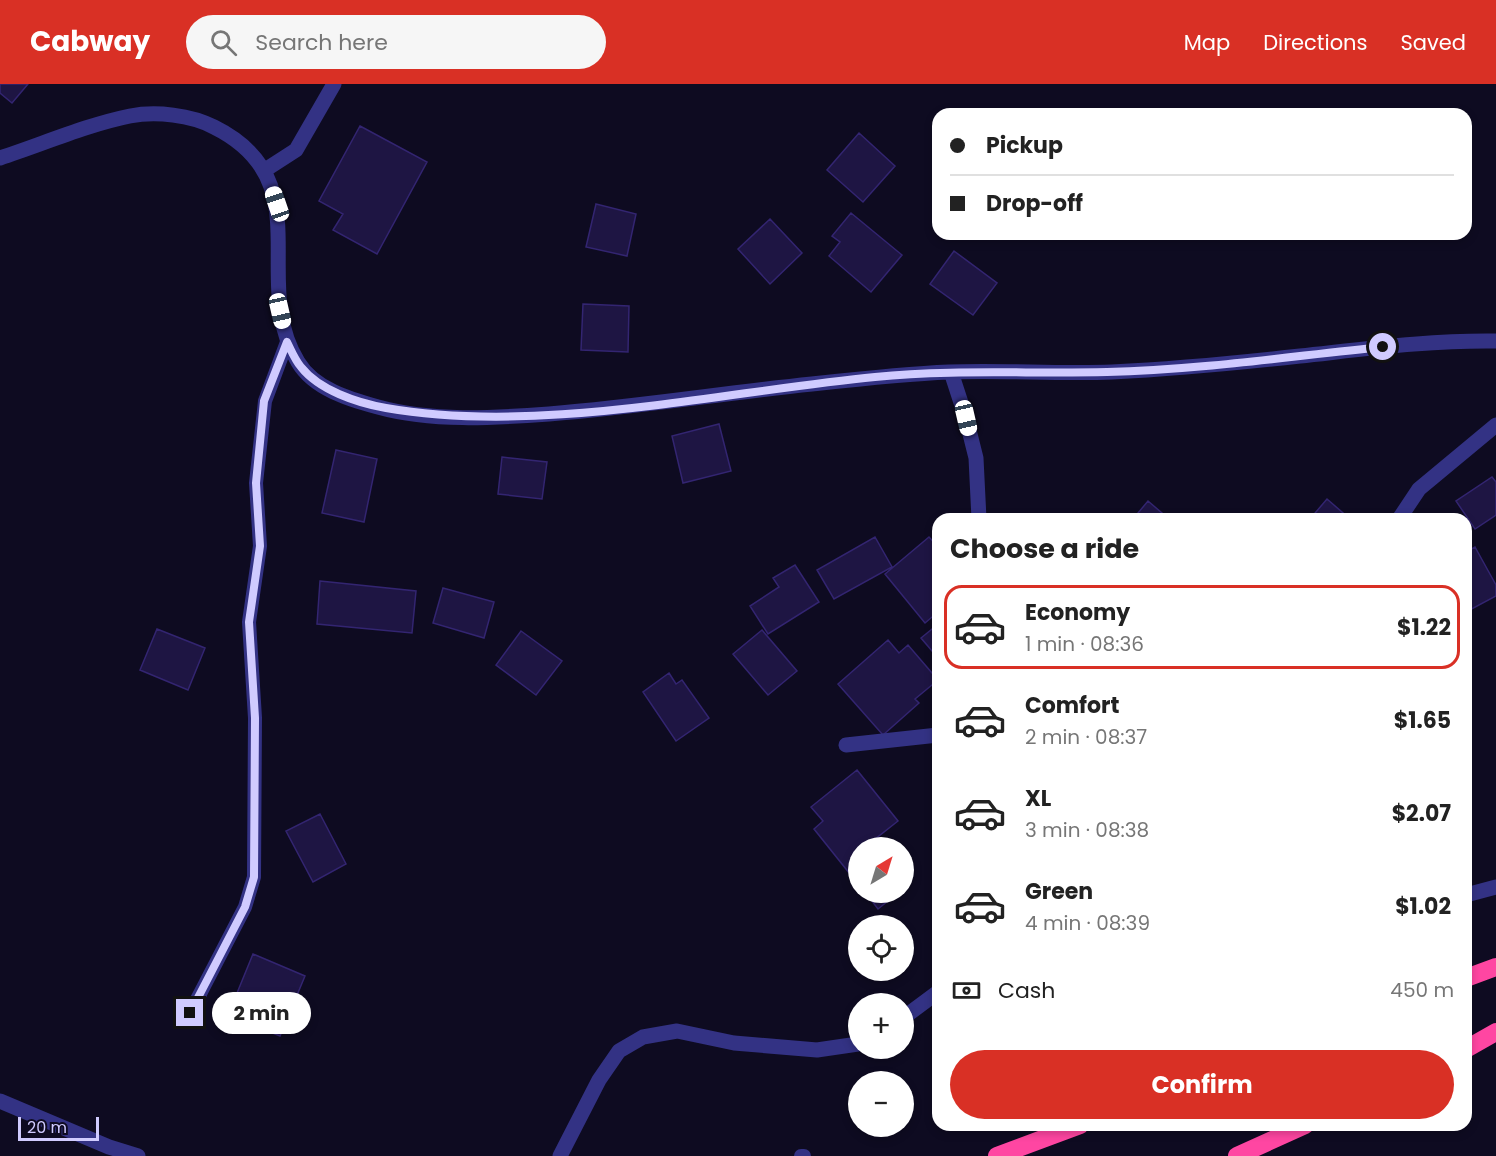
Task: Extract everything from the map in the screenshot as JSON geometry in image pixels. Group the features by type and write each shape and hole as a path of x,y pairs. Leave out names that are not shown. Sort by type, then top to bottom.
{"highway":[{"path":"1472,976 1496,967"},
{"path":"1472,1046 1496,1032"},
{"path":"997,1156 1064,1131"},
{"path":"1237,1156 1292,1131"}],"street":[{"path":"265,170 296,150 334,84"},
{"path":"0,158 133,116 167,115 201,120 227,133 250,150 265,170 277,204 280,311 287,342 300,367 320,385 343,395 382,408 430,415 484,417 617,409 768,389 951,372 1110,372 1265,360 1440,341 1496,341"},
{"path":"951,372 976,458 979,513"},
{"path":"1403,513 1419,489 1496,424"},
{"path":"846,745 932,736"},
{"path":"1472,893 1496,887"},
{"path":"914,1010 932,996"},
{"path":"560,1156 599,1080 619,1051 643,1037 677,1031 734,1043 817,1050 848,1045"},
{"path":"0,1101 109,1147 138,1156"}],"lane":[{"path":"190,1013 245,907 254,877 255,718 249,622 260,546 256,483 264,401 287,342"}],"building":[{"path":"0,84 28,84 12,103 0,93"},
{"path":"360,126 427,162 377,254 333,230 343,214 319,201"},
{"path":"859,133 895,166 863,202 827,170"},
{"path":"596,204 636,214 627,256 586,247"},
{"path":"851,213 902,255 871,292 829,256 840,242 832,236"},
{"path":"770,219 802,253 770,284 738,249"},
{"path":"954,251 997,283 973,315 930,284"},
{"path":"583,304 629,306 628,352 581,350"},
{"path":"719,424 731,471 683,483 672,436"},
{"path":"336,450 377,459 364,522 322,513"},
{"path":"502,457 547,462 542,499 498,494"},
{"path":"1492,477 1496,482 1496,515 1475,529 1472,525 1472,513 1464,513 1456,501"},
{"path":"1327,499 1343,513 1315,513"},
{"path":"1148,501 1162,513 1138,513"},
{"path":"875,537 892,567 834,599 817,570"},
{"path":"929,537 932,540 932,617 925,623 885,574"},
{"path":"1475,547 1496,585 1496,596 1472,609 1472,549"},
{"path":"795,565 819,602 768,634 750,606 779,587 773,578"},
{"path":"320,581 416,591 412,633 317,624"},
{"path":"443,588 494,602 484,638 433,623"},
{"path":"157,629 205,648 188,690 140,670"},
{"path":"932,629 932,651 921,638"},
{"path":"762,630 797,671 768,695 733,654"},
{"path":"521,631 562,661 536,695 496,665"},
{"path":"888,640 899,653 908,645 932,673 932,685 915,699 919,703 883,735 838,684"},
{"path":"669,673 676,684 682,680 709,718 676,741 643,692"},
{"path":"857,770 898,821 878,837 848,837 848,872 814,829 823,821 811,807"},
{"path":"320,814 346,864 313,882 286,831"},
{"path":"873,903 885,903 878,909"},
{"path":"253,954 305,976 280,1036 228,1015"}],"route":[{"path":"190,1013 245,907 254,877 252,784 255,718 249,622 250,600 260,546 256,483 264,401 287,342 300,367 320,385 343,395 382,408 430,415 495,418 617,409 879,377 951,372 1110,372 1265,360 1383,347"}]}
